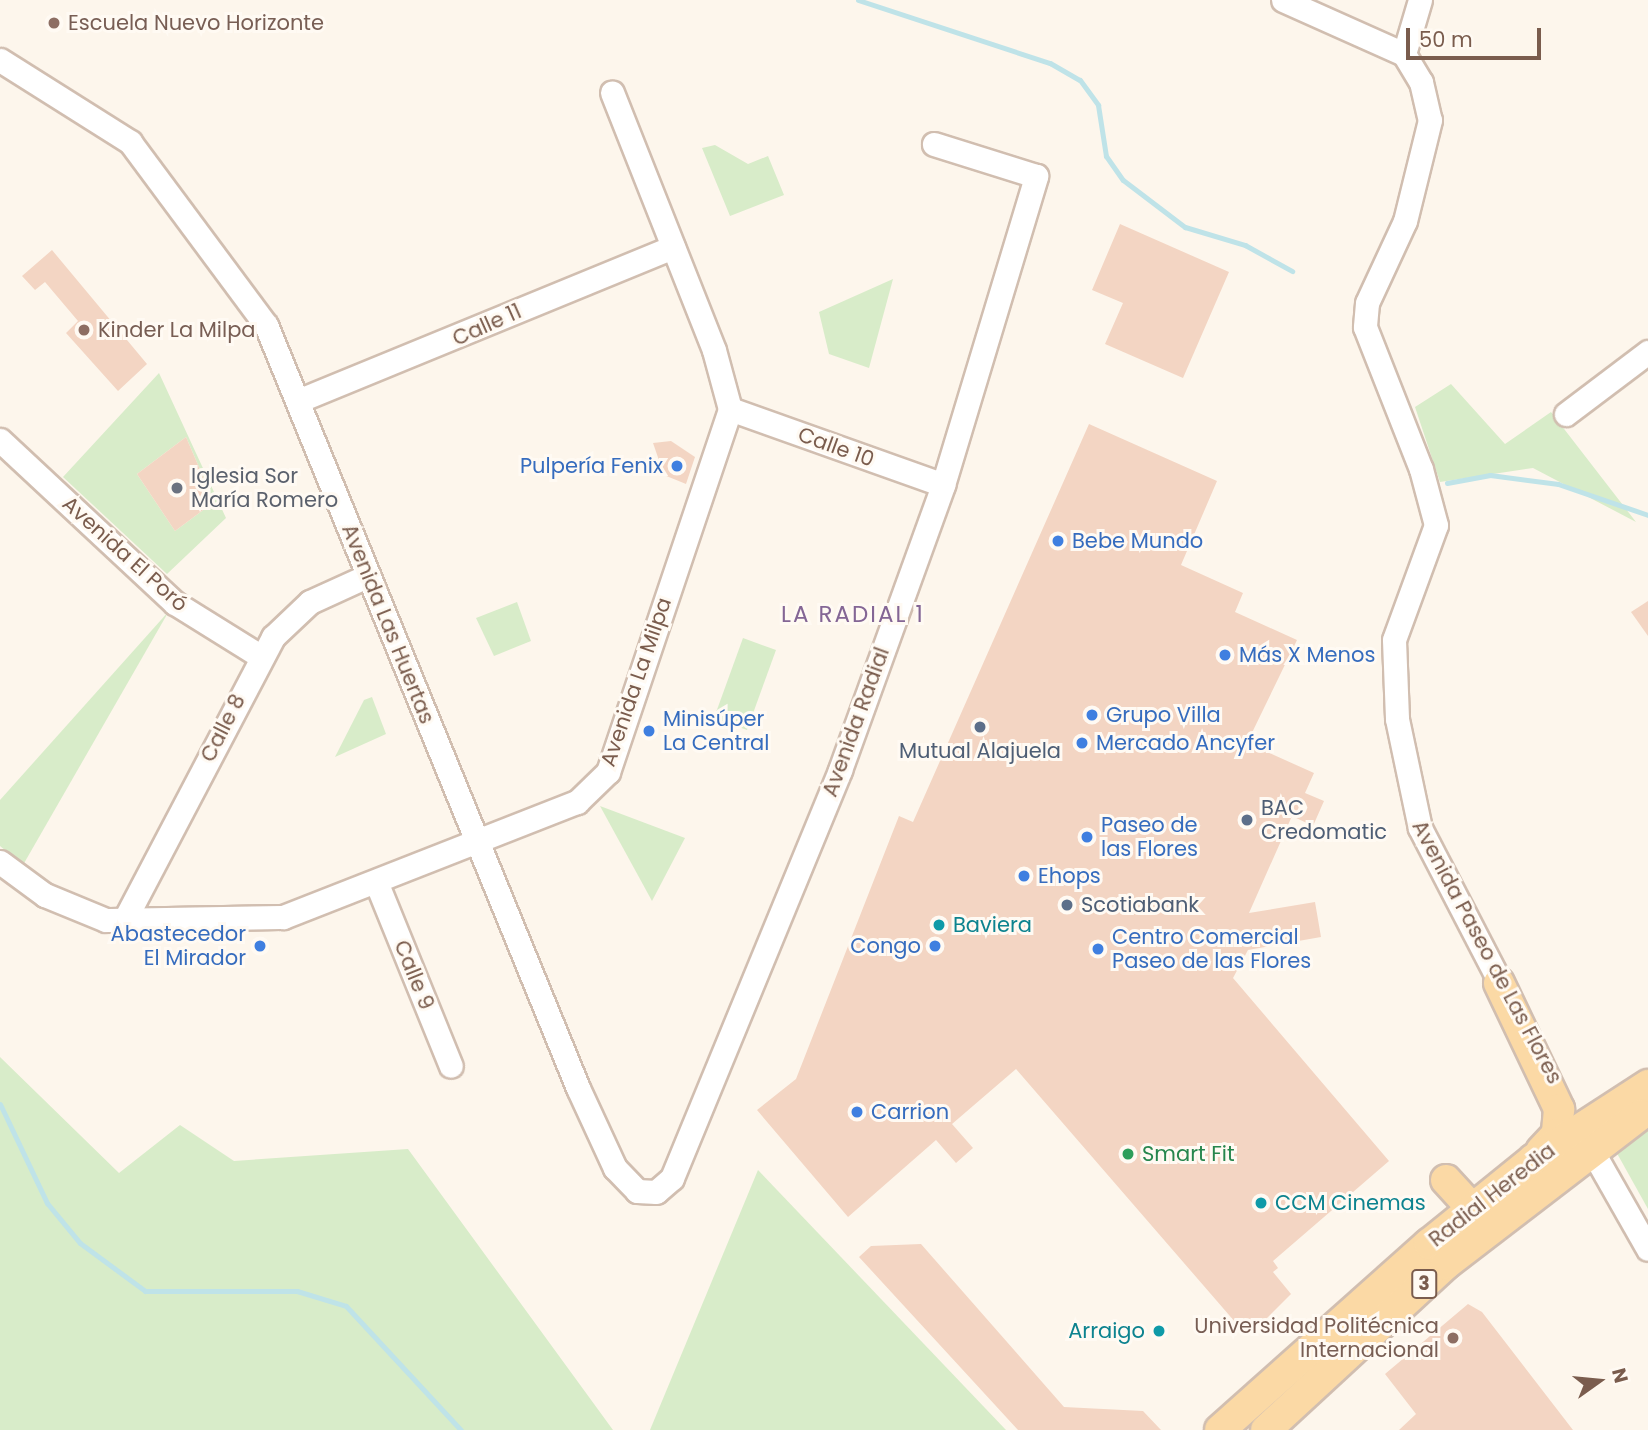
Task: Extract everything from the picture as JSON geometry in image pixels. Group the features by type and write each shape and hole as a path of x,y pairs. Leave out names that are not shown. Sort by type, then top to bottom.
{"main road":[{"path":"1475,1215 1446,1180 1471,1189 1503,1168 1534,1159 1557,1134 1559,1109 1499,983"},
{"name":"Radial Heredia","path":"1268,1418 1376,1328 1648,1085"},
{"name":"Radial Heredia","path":"1220,1430 1475,1215 1534,1159 1648,1110"},
{"path":"1244,1430 1268,1418 1475,1215 1585,1139"}],"street":[{"path":"1283,0 1404,54 1420,0"},
{"name":"Avenida Paseo de Las Flores","path":"1404,54 1421,82 1430,120 1405,221 1367,303 1364,327 1421,469 1436,525 1394,640 1397,719 1420,828 1499,983 1648,1249"},
{"name":"Avenida Las Huertas","path":"0,60 130,142 266,325 300,400 368,576 578,1088 615,1168 637,1191"},
{"path":"612,92 673,247 730,409"},
{"name":"Avenida Radial","path":"637,1191 656,1192 672,1178 840,770 943,485 1036,176 934,144"},
{"name":"Calle 11","path":"300,400 673,247"},
{"path":"1566,414 1648,352"},
{"name":"Calle 10","path":"730,409 943,485"},
{"name":"Avenida La Milpa","path":"0,862 84,915 124,921 283,917 377,884 578,802 608,772 730,409"},
{"name":"Avenida El Poró","path":"0,440 175,603 260,656"},
{"name":"Calle 8","path":"124,921 260,656 310,602 368,576"},
{"name":"Calle 9","path":"377,884 451,1066"}],"green space":[{"path":"715,145 748,164 768,156 784,195 730,216 702,148"},
{"path":"893,279 869,368 829,354 819,312"},
{"path":"159,373 226,518 167,574 63,477","holes":["186,437 214,502 175,531 137,474"]},
{"path":"1451,384 1505,444 1551,412 1636,522 1533,468 1440,482 1415,407"},
{"path":"517,602 531,641 494,656 476,618"},
{"path":"169,611 23,865 0,846 0,800"},
{"path":"743,638 776,650 747,730 714,718"},
{"path":"372,697 386,734 335,757 364,700"},
{"path":"600,806 685,838 652,901"},
{"path":"0,1057 119,1173 180,1125 234,1161 408,1149 613,1430 0,1430"},
{"path":"1648,1125 1648,1209 1614,1148"},
{"path":"758,1170 1006,1430 650,1430"}],"building":[{"path":"1120,224 1229,272 1183,378 1105,344 1123,303 1092,290"},
{"path":"52,250 147,364 118,391 66,333 78,321 45,282 35,290 22,276"},
{"name":"Paseo de las Flores","path":"1089,424 1217,481 1181,565 1243,593 1235,612 1297,640 1247,743 1314,773 1305,793 1324,801 1313,826 1292,816 1249,913 1315,902 1321,937 1248,950 1233,978 1389,1161 1273,1261 1278,1268 1273,1272 1291,1294 1258,1327 1252,1321 1242,1330 1016,1069 952,1124 973,1148 956,1163 936,1140 848,1217 757,1110 796,1079 899,816 913,822"},
{"name":"Iglesia Sor María Romero","path":"186,437 214,502 175,531 137,474"},
{"name":"Pulpería Fenix","path":"671,441 695,457 686,484 664,475 653,443"},
{"path":"1648,601 1648,636 1631,612"},
{"path":"921,1244 1064,1407 1143,1411 1161,1430 1018,1430 859,1257 871,1246"},
{"path":"1468,1304 1482,1312 1573,1430 1399,1430 1416,1414 1385,1374"}],"waterway":[{"path":"858,0 1050,63 1080,80 1098,105 1106,156 1123,180 1185,227 1245,245 1292,271"},
{"path":"1447,483 1490,475 1558,484 1648,515"},
{"path":"0,1104 47,1203 80,1243 145,1291 297,1291 346,1306 461,1430"}],"place":[{"name":"Escuela Nuevo Horizonte","path":"54,23"},
{"name":"Kinder La Milpa","path":"84,330"},
{"name":"Pulpería Fenix","path":"677,466"},
{"name":"Iglesia Sor María Romero","path":"177,488"},
{"name":"Bebe Mundo","path":"1058,541"},
{"name":"Más X Menos","path":"1225,655"},
{"name":"Grupo Villa","path":"1092,715"},
{"name":"Mutual Alajuela","path":"980,727"},
{"name":"Minisúper La Central","path":"649,731"},
{"name":"Mercado Ancyfer","path":"1082,743"},
{"name":"BAC Credomatic","path":"1247,820"},
{"name":"Paseo de las Flores","path":"1087,837"},
{"name":"Ehops","path":"1024,876"},
{"name":"Scotiabank","path":"1067,905"},
{"name":"Baviera","path":"939,925"},
{"name":"Abastecedor El Mirador","path":"260,946"},
{"name":"Congo","path":"935,946"},
{"name":"Centro Comercial Paseo de las Flores","path":"1098,949"},
{"name":"Carrion","path":"857,1112"},
{"name":"Smart Fit","path":"1128,1154"},
{"name":"CCM Cinemas","path":"1261,1203"},
{"name":"Arraigo","path":"1159,1331"},
{"name":"Universidad Politécnica Internacional","path":"1453,1338"}],"district":[{"name":"LA RADIAL 1","path":"853,614"}]}
